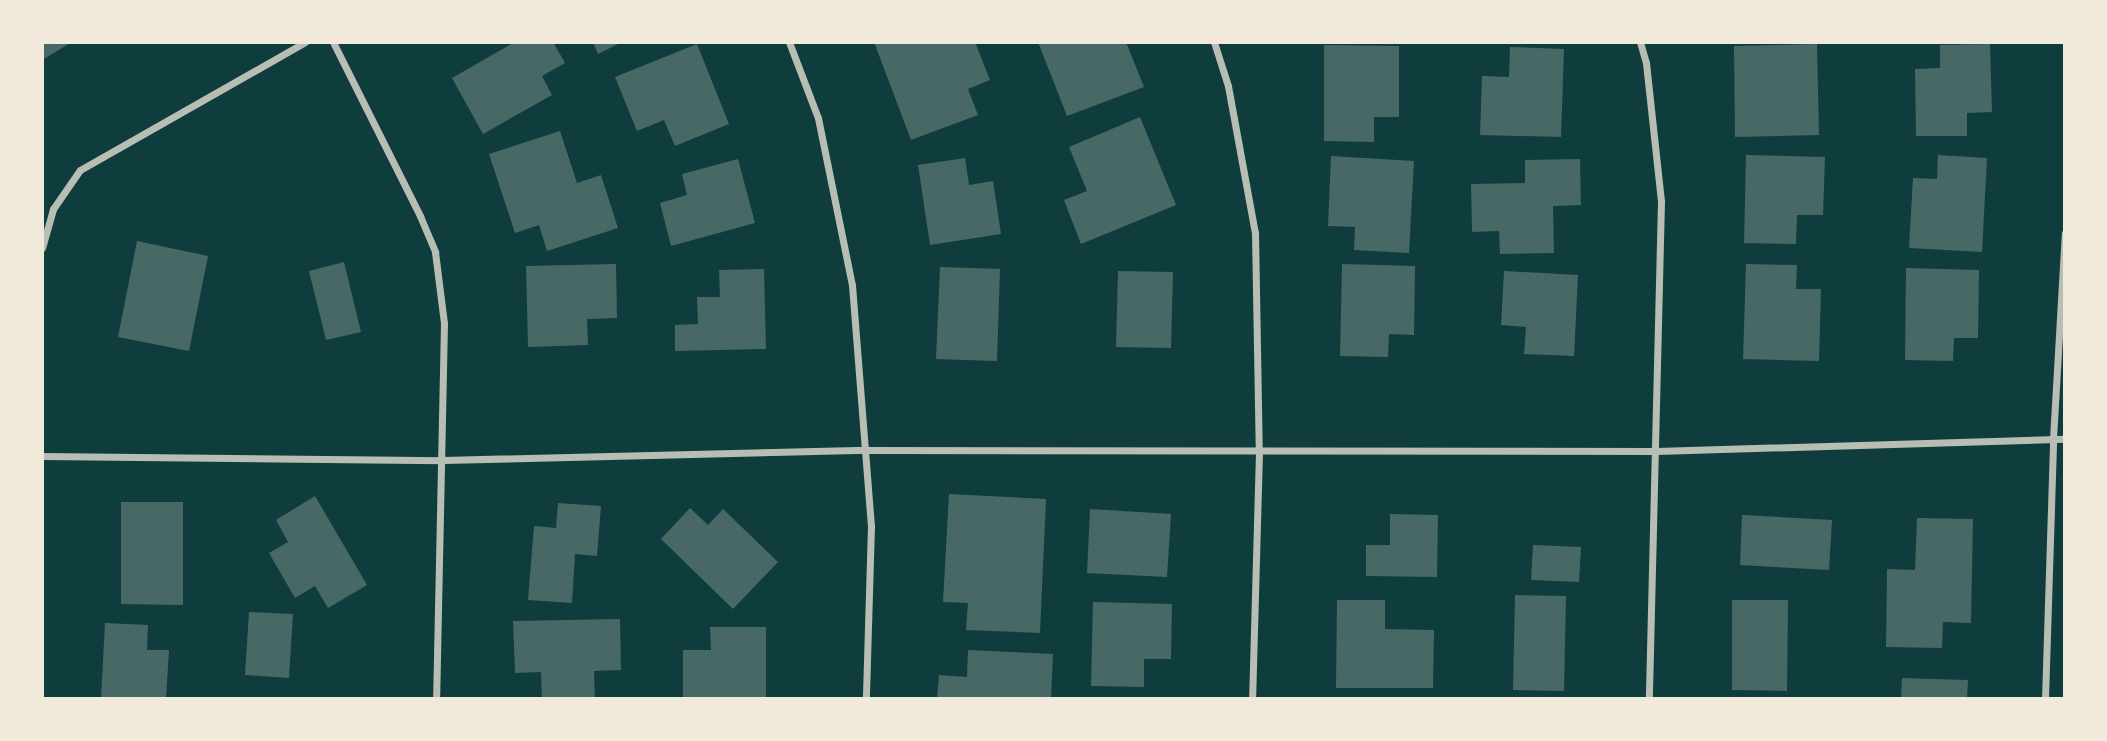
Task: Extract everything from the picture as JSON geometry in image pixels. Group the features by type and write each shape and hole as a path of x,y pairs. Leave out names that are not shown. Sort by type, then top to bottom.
{"street":[{"path":"42,248 52,209 80,170 305,42"},
{"path":"333,42 420,216 435,252 444,323 436,699"},
{"path":"789,42 818,118 852,285 871,526 866,699"},
{"path":"1213,42 1228,86 1255,233 1259,453 1252,699"},
{"path":"1640,42 1646,63 1661,201 1649,699"},
{"path":"2045,699 2053,439 2065,233"},
{"path":"42,456 443,460 867,450 1259,453 1656,451 2065,439"}],"building":[{"path":"42,42 72,42 42,60"},
{"path":"515,42 553,42 565,63 542,76 552,95 483,134 452,78"},
{"path":"593,42 622,42 598,54"},
{"path":"874,42 975,42 990,80 968,89 978,115 911,140"},
{"path":"1038,42 1126,42 1144,87 1067,116"},
{"path":"697,44 729,124 675,146 664,120 637,131 615,77"},
{"path":"1817,44 1819,135 1735,137 1734,46"},
{"path":"1990,44 1992,112 1967,113 1967,136 1916,136 1915,69 1940,68 1940,45"},
{"path":"1324,45 1399,46 1399,117 1374,117 1374,142 1324,141"},
{"path":"1510,47 1564,49 1561,137 1480,135 1482,76 1509,77"},
{"path":"1140,117 1176,205 1081,244 1064,200 1087,191 1069,147"},
{"path":"560,131 577,183 601,175 618,228 547,251 539,225 515,233 489,154"},
{"path":"1746,155 1825,157 1823,215 1797,215 1796,244 1744,243"},
{"path":"1938,155 1987,158 1982,252 1909,248 1913,178 1937,179"},
{"path":"1331,156 1414,161 1409,253 1354,250 1355,227 1328,226"},
{"path":"965,158 969,185 993,181 1001,234 930,245 918,165"},
{"path":"738,159 755,223 671,246 660,203 687,195 682,174"},
{"path":"1580,159 1581,205 1553,206 1554,253 1500,254 1499,231 1472,232 1471,184 1525,183 1525,160"},
{"path":"137,241 208,256 189,351 118,337"},
{"path":"344,262 361,332 326,340 309,271"},
{"path":"616,264 617,318 587,319 588,345 528,347 526,266"},
{"path":"1342,264 1415,266 1414,335 1389,334 1388,357 1340,356"},
{"path":"1746,264 1797,265 1796,289 1821,289 1819,361 1743,359"},
{"path":"940,267 1000,269 997,361 936,359"},
{"path":"1906,268 1979,270 1978,338 1954,338 1953,361 1905,360"},
{"path":"764,269 766,349 675,351 675,325 698,324 697,297 720,297 719,270"},
{"path":"1118,271 1173,272 1171,348 1116,347"},
{"path":"1504,271 1578,275 1574,356 1524,354 1526,327 1501,325"},
{"path":"949,494 1046,499 1040,633 966,630 968,603 943,602"},
{"path":"315,496 367,585 328,608 315,586 295,598 269,553 288,542 276,520"},
{"path":"121,502 183,502 183,605 121,604"},
{"path":"558,503 601,506 597,556 575,554 572,603 528,600 534,526 556,528"},
{"path":"690,508 708,525 723,509 778,562 733,609 661,539"},
{"path":"1090,509 1171,514 1167,577 1087,573"},
{"path":"1390,514 1438,515 1437,577 1366,576 1366,545 1390,545"},
{"path":"1742,515 1832,520 1829,570 1740,565"},
{"path":"1917,518 1973,519 1971,623 1943,622 1942,648 1886,647 1887,569 1915,570"},
{"path":"1533,545 1581,547 1579,582 1531,580"},
{"path":"1515,595 1566,596 1564,691 1513,690"},
{"path":"1337,600 1385,600 1385,629 1434,630 1433,688 1336,688"},
{"path":"1732,600 1788,600 1787,691 1732,690"},
{"path":"1093,602 1172,604 1171,659 1144,659 1144,687 1091,686"},
{"path":"249,612 293,614 289,678 245,675"},
{"path":"620,619 621,670 594,671 595,699 542,699 541,672 515,673 513,621"},
{"path":"105,623 148,625 147,650 169,650 166,699 101,699"},
{"path":"710,627 766,627 766,698 683,699 683,650 711,650"},
{"path":"968,650 1053,654 1051,699 937,699 939,675 967,677"},
{"path":"1902,678 1968,680 1967,699 1901,699"}]}
